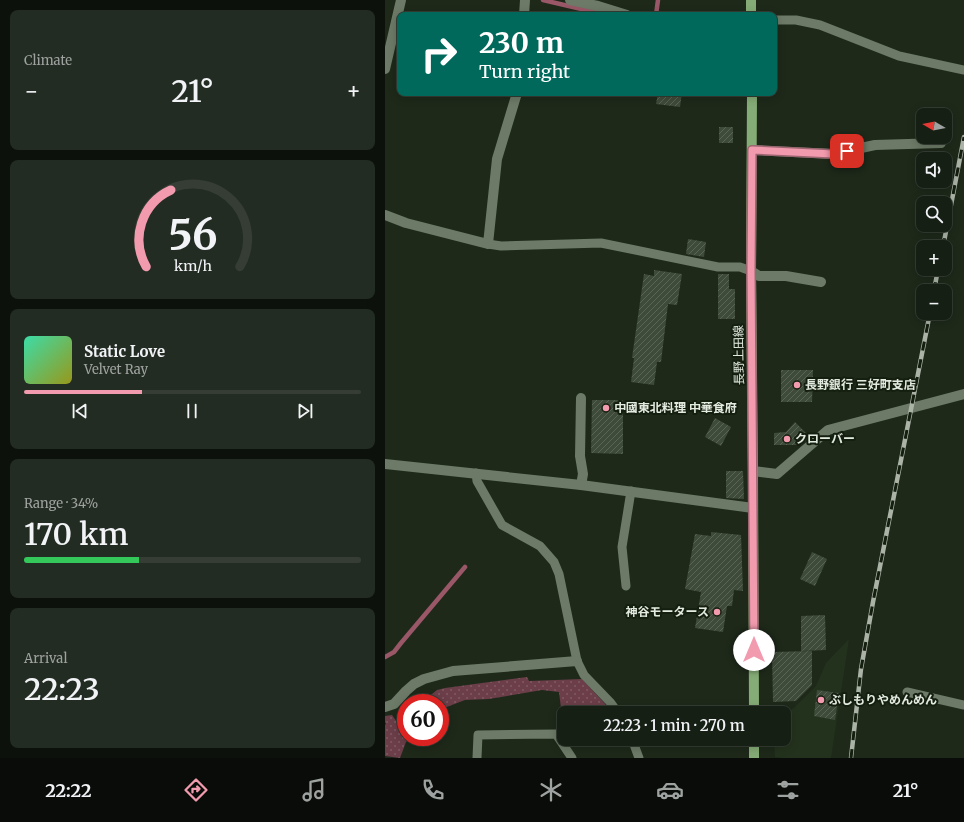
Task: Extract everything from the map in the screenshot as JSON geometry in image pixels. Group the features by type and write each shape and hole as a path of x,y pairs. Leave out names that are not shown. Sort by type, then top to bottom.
{"main road":[{"path":"751,0 751,12"},
{"name":"長野上田線","path":"752,96 751,271 754,706"},
{"path":"754,746 754,758"}],"street":[{"path":"398,12 401,0"},
{"path":"524,12 525,0"},
{"path":"570,0 617,12"},
{"path":"385,69 397,17"},
{"path":"385,216 488,244 497,159 516,96"},
{"path":"752,150 833,154 875,145 916,144"},
{"path":"751,271 759,276 786,276 821,282"},
{"path":"753,471 777,474 828,430 964,394"},
{"path":"581,398 580,456 583,474 581,485"},
{"path":"385,464 581,485 753,508"},
{"path":"385,707 394,704 406,690 414,684 424,679 453,671 577,661"}],"lane":[{"path":"777,20 797,20 820,25 899,56 964,70"},
{"path":"488,244 501,246 601,243 718,267 740,267 751,271"},
{"path":"476,473 477,481 502,525 540,546 554,562 559,574 577,661 584,675 613,706"},
{"path":"626,586 623,547 631,491"},
{"path":"907,692 964,705"},
{"path":"477,758 478,735 556,734 572,758"},
{"path":"635,746 639,758"}],"shaded area":[{"name":"ぶしもりやめんめん","path":"849,639 831,758 775,757 774,746 791,746 791,710 816,686 826,663"},
{"path":"527,677 529,681 582,679 607,706 561,706 559,692 542,690 489,699 465,700 449,706 449,694 432,694 437,690"},
{"path":"392,715 397,722 397,746 404,746 400,758 385,756 385,716"}],"building":[{"path":"657,96 682,96 680,107 656,104"},
{"path":"719,127 733,127 733,143 719,143"},
{"path":"688,239 706,242 704,257 686,254"},
{"path":"654,270 682,274 677,305 668,304 661,362 657,362 654,385 631,382 634,358 632,358 644,274 654,276"},
{"path":"718,274 729,274 729,289 735,289 735,319 718,319"},
{"path":"781,370 813,370 812,402 781,402"},
{"path":"592,400 623,400 623,454 591,453"},
{"path":"715,418 731,427 721,446 705,437"},
{"path":"795,422 810,437 801,445 774,445 774,433 786,432"},
{"path":"726,471 743,471 744,499 726,498"},
{"path":"711,532 741,535 743,591 734,590 732,606 727,606 723,632 695,628 701,592 685,589 695,534 711,536"},
{"path":"812,552 827,559 815,586 800,579"},
{"path":"825,615 826,650 801,651 801,616"},
{"path":"812,651 812,685 796,701 773,702 772,652"},
{"path":"817,690 839,693 835,720 814,716"}],"waterway":[{"path":"543,0 594,12"},
{"path":"656,12 658,0"},
{"path":"385,657 394,652 465,567"}],"railway":[{"path":"944,240 964,137"},
{"path":"935,284 937,276"},
{"path":"851,758 861,669 929,320"}],"place":[{"name":"長野銀行 三好町支店","path":"797,385"},
{"name":"中國東北料理 中華食府","path":"606,408"},
{"name":"クローバー","path":"787,439"},
{"name":"神谷モータース","path":"717,612"},
{"name":"ぶしもりやめんめん","path":"821,700"}],"route":[{"path":"754,650 751,271 752,150 833,154 847,151"}]}
